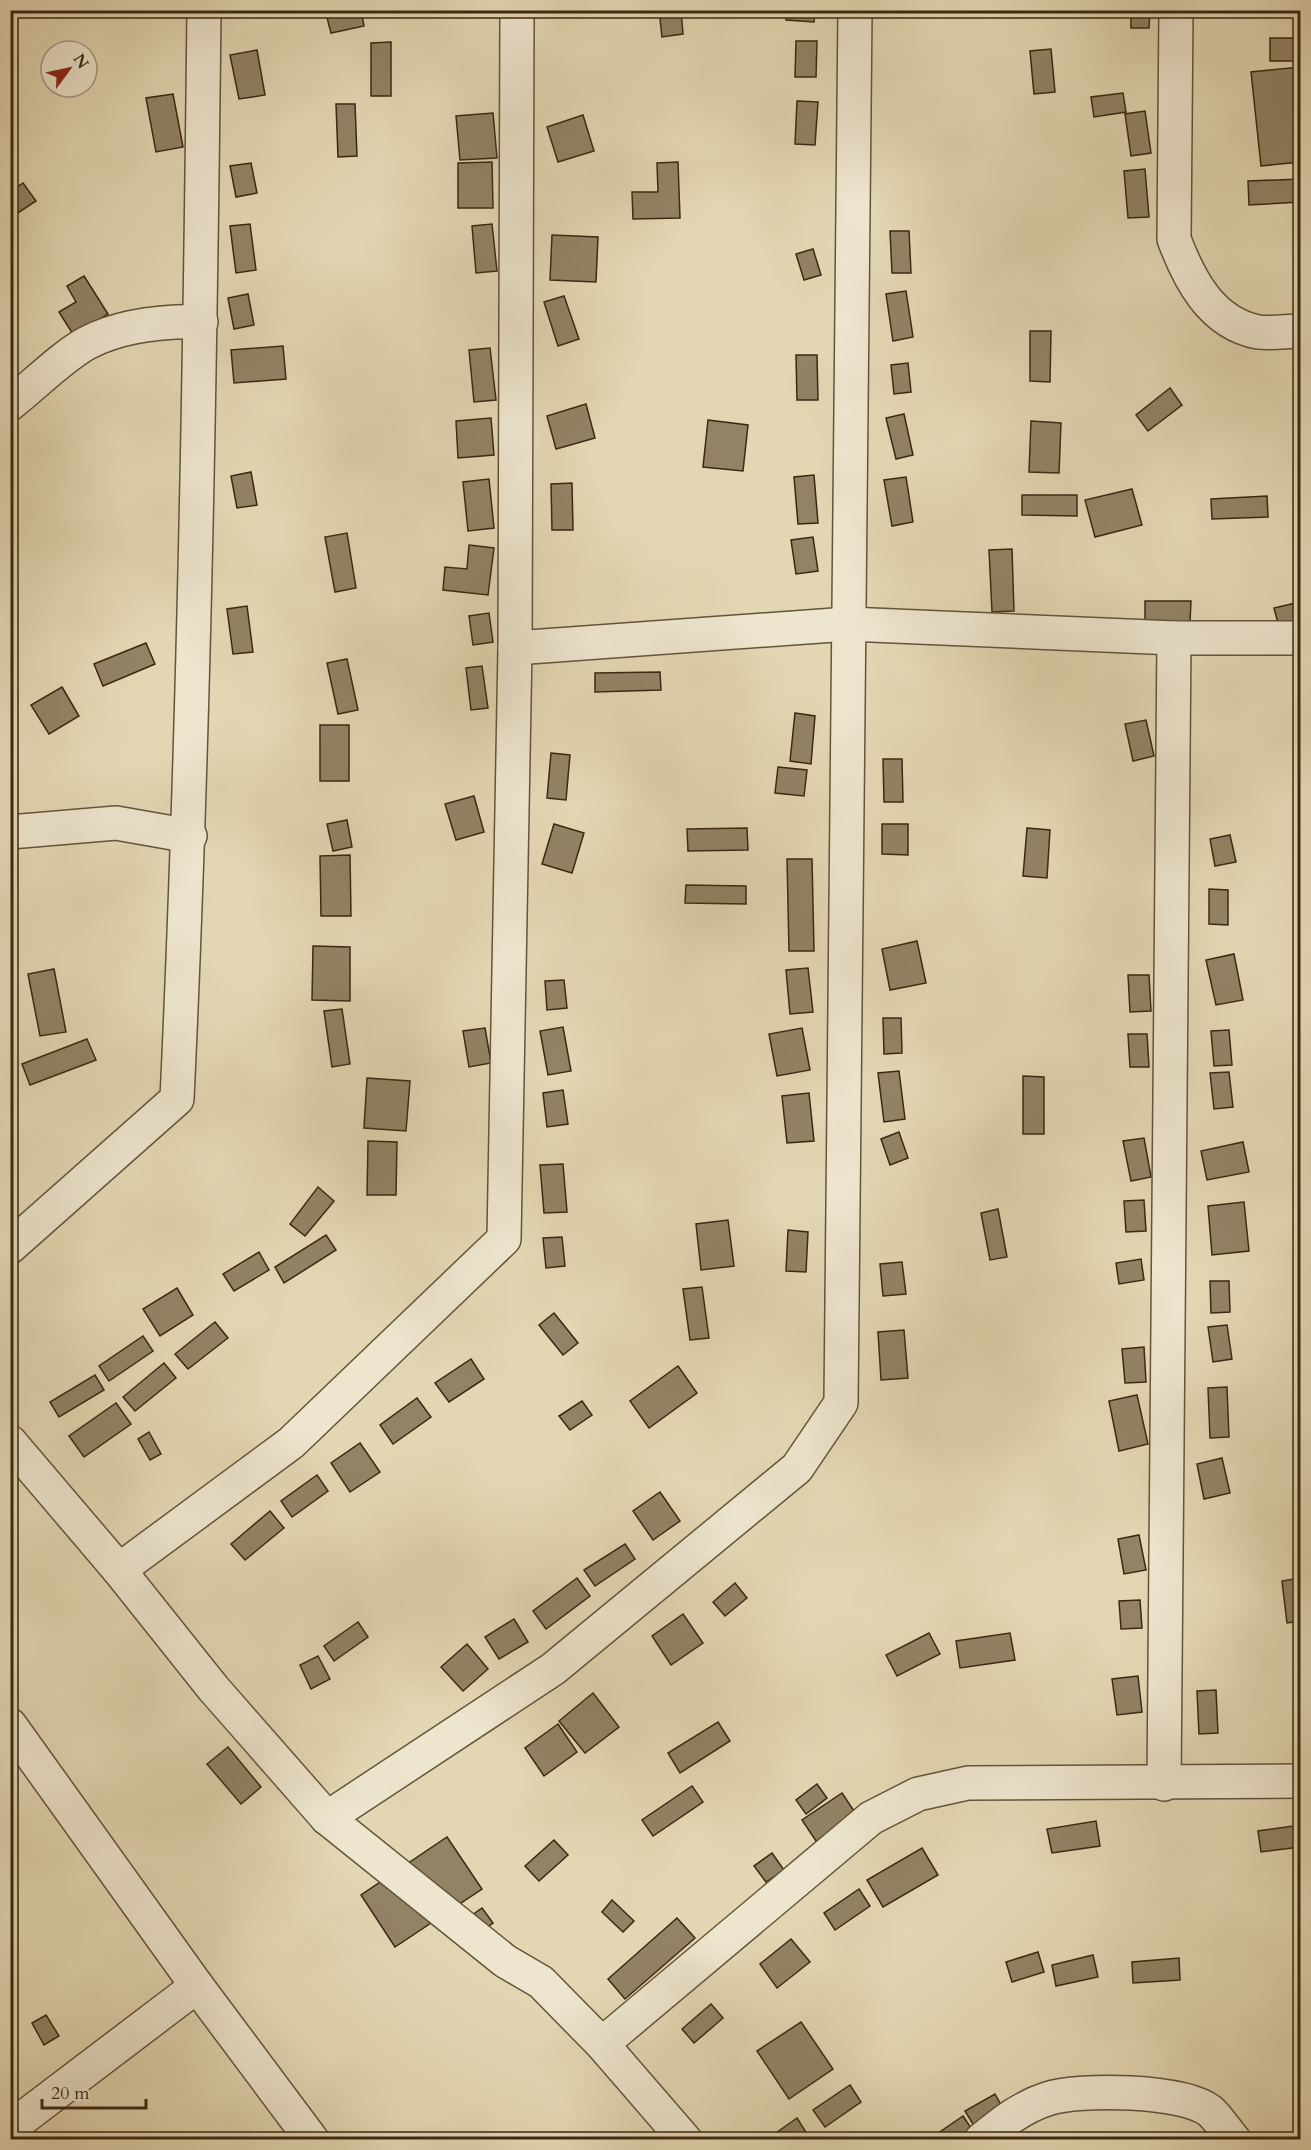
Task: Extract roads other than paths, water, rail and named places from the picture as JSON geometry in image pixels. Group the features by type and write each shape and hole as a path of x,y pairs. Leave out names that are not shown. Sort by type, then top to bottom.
{"street":[{"path":"10,1247 177,1099 190,836 201,322 204,10"},
{"path":"119,1570 291,1443 504,1239 514,648 517,10"},
{"path":"327,1818 553,1669 797,1468 841,1403 855,10"},
{"path":"1176,10 1174,239 1184,266 1203,298 1228,321 1258,332 1300,331"},
{"path":"10,404 86,344 122,330 166,321 201,322"},
{"path":"514,648 848,624 1174,638 1300,638"},
{"path":"1164,1784 1174,638"},
{"path":"10,832 116,823 190,836"},
{"path":"10,1442 119,1570 213,1688 327,1818 505,1961 540,1982 602,2044 685,2139"},
{"path":"15,1739 312,2139"},
{"path":"602,2044 871,1818 918,1794 968,1783 1164,1784 1300,1781"},
{"path":"10,2128 197,1986"},
{"path":"981,2139 1011,2115 1048,2098 1082,2092 1169,2096 1209,2110 1234,2139"}]}
